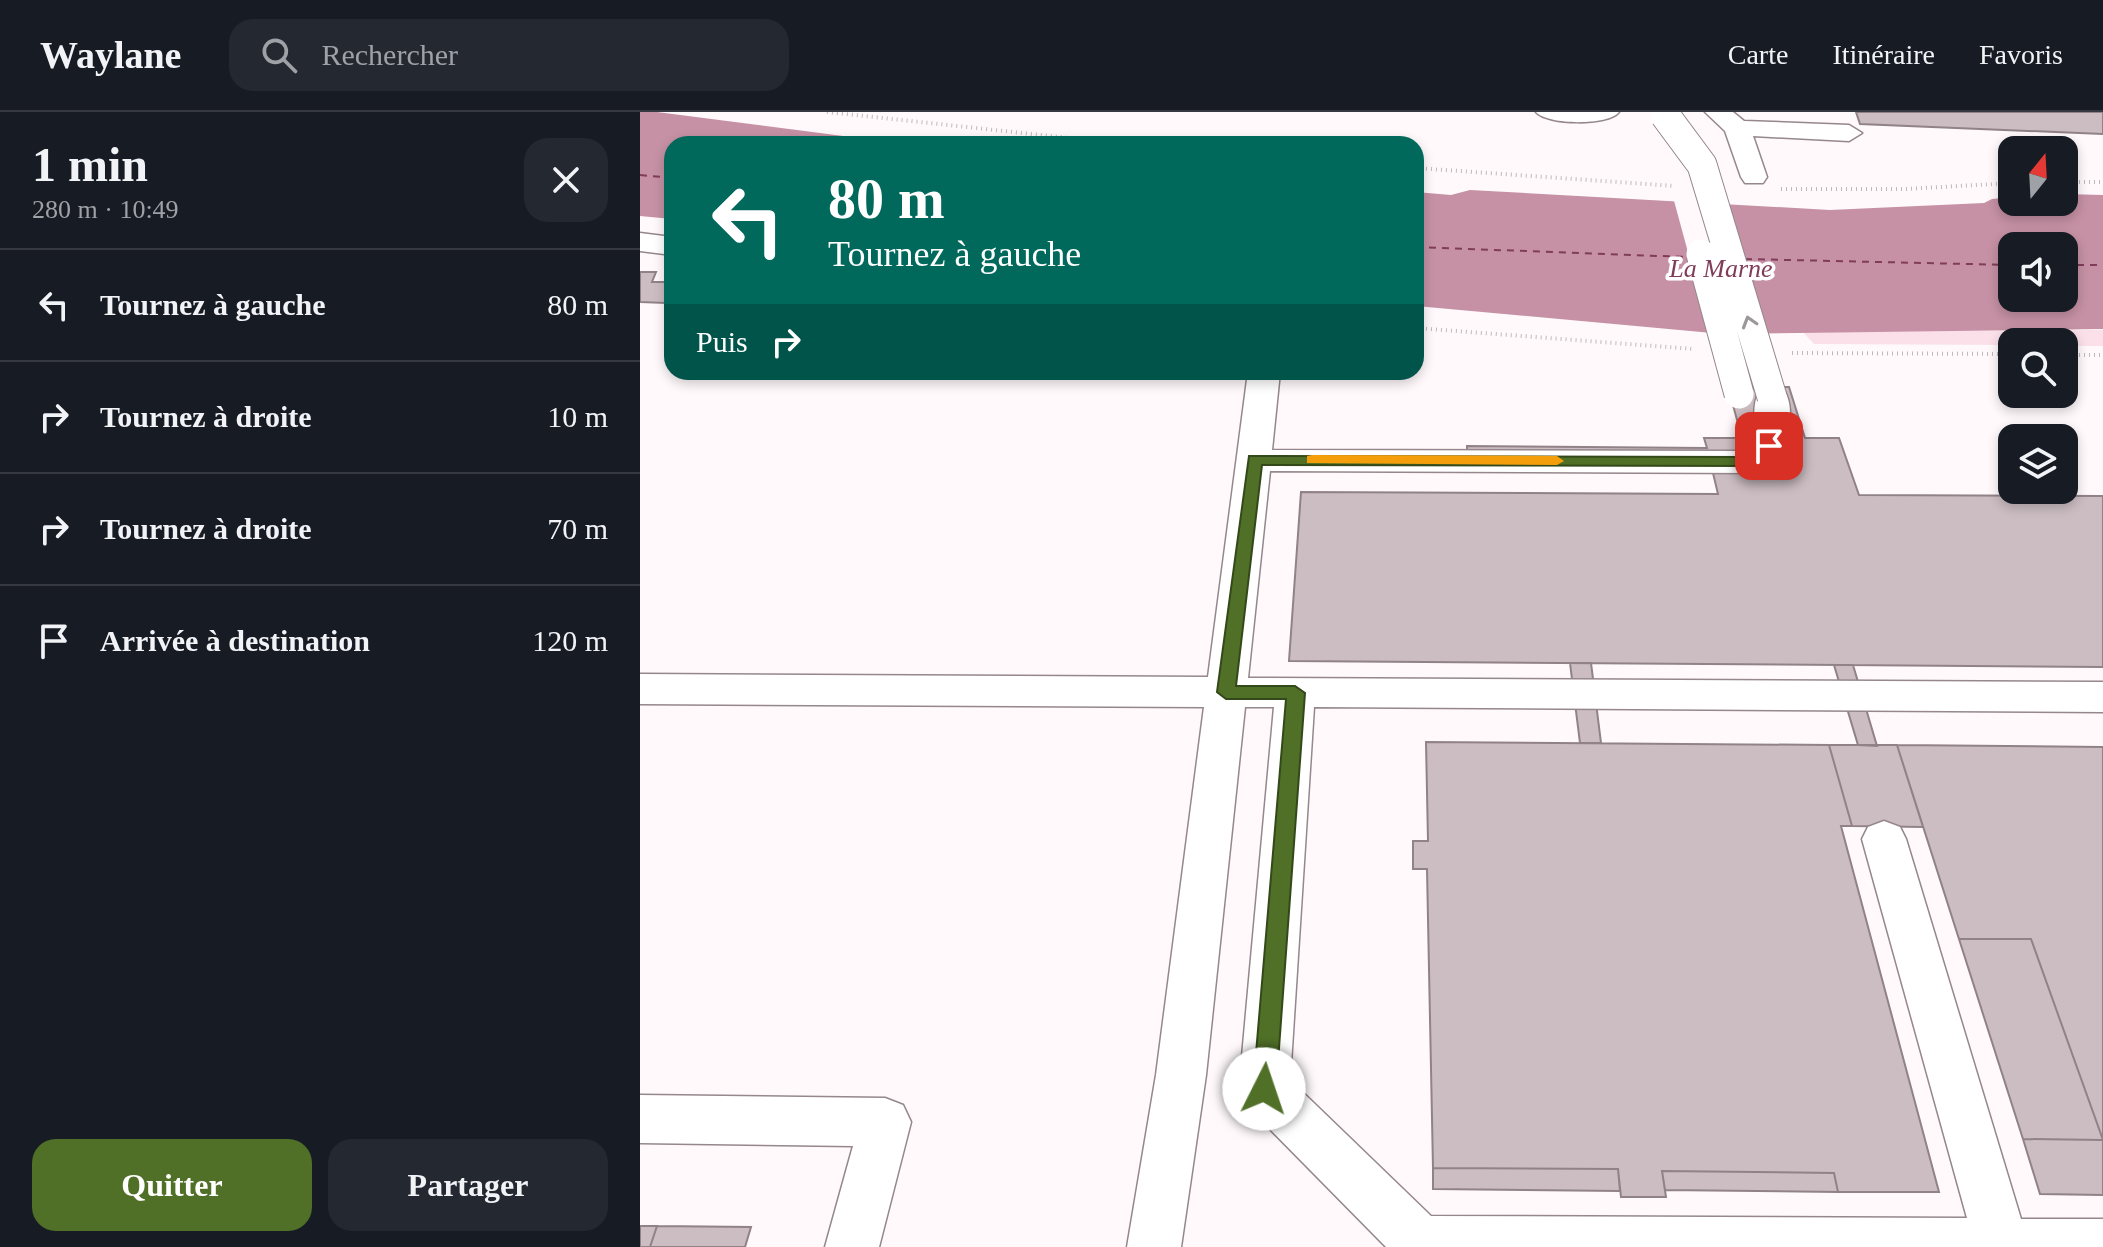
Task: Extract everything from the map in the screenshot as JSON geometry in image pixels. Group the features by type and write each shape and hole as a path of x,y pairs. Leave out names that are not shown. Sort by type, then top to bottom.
{"street":[{"path":"1549,112 1599,115 1606,112"},
{"path":"1254,460 1755,462 1769,446 1756,395 1666,131 1666,114"},
{"path":"1727,120 1849,133"},
{"path":"1727,120 1754,177"},
{"path":"640,242 664,245"},
{"path":"1154,1247 1181,1075 1263,380"},
{"path":"640,689 2103,697"},
{"path":"1295,693 1264,1089 1420,1243 2103,1246"},
{"path":"1884,839 2002,1245"},
{"path":"640,1119 885,1122 852,1247"}],"path":[{"path":"827,112 1050,136"},
{"path":"2078,182 2103,182"},
{"path":"2078,355 2103,355"}],"shaded area":[{"path":"2078,330 2103,330 2103,346 2078,346"},
{"path":"1998,331 1998,345 1814,344 1803,332"}],"water":[{"path":"640,112 843,136 664,136 664,218 640,216"},
{"name":"La Marne","path":"1470,190 1830,210 1984,203 1998,198 1998,216 2078,216 2078,194 2103,195 2103,329 1723,334 1424,307 1424,193 1451,195"}],"pier":[{"path":"1673,197 1719,200 1762,337 1711,337"}],"building":[{"path":"1856,112 2103,112 2103,134 1860,124"},
{"path":"640,272 656,272 652,282 664,282 664,303 640,302"},
{"path":"1728,387 1789,387 1805,438 1839,438 1859,495 1998,496 1998,504 2078,504 2078,496 2103,496 2103,667 1289,661 1301,492 1718,494 1713,473 1468,471 1467,446 1707,448 1704,438 1742,438"},
{"path":"1570,663 1591,663 1601,743 1580,743"},
{"path":"1834,665 1853,665 1877,746 1858,745"},
{"path":"1426,742 1829,745 1852,826 1841,826 1939,1192 1838,1192 1834,1173 1662,1171 1666,1197 1621,1197 1618,1169 1433,1168 1427,869 1413,869 1413,841 1428,841"},
{"path":"1829,745 1897,745 1923,827 1852,826"},
{"path":"1897,745 2103,747 2103,1140 2031,939 1959,939"},
{"path":"1959,939 2031,939 2103,1140 2023,1139"},
{"path":"2023,1139 2103,1140 2103,1195 2040,1194"},
{"path":"1433,1168 1618,1169 1620,1191 1433,1189"},
{"path":"1662,1171 1834,1173 1838,1192 1665,1190"},
{"path":"640,1226 657,1226 650,1247 640,1247"},
{"path":"657,1226 751,1227 745,1247 650,1247"}],"ferry route":[{"path":"640,175 664,177"},
{"path":"1424,247 1687,257"},
{"path":"1745,259 1998,265"},
{"path":"2078,265 2103,265"}],"slow traffic":[{"path":"1312,460 1557,461"}],"route":[{"path":"1264,1089 1295,693 1226,692 1254,460 1755,462 1769,446"}]}
